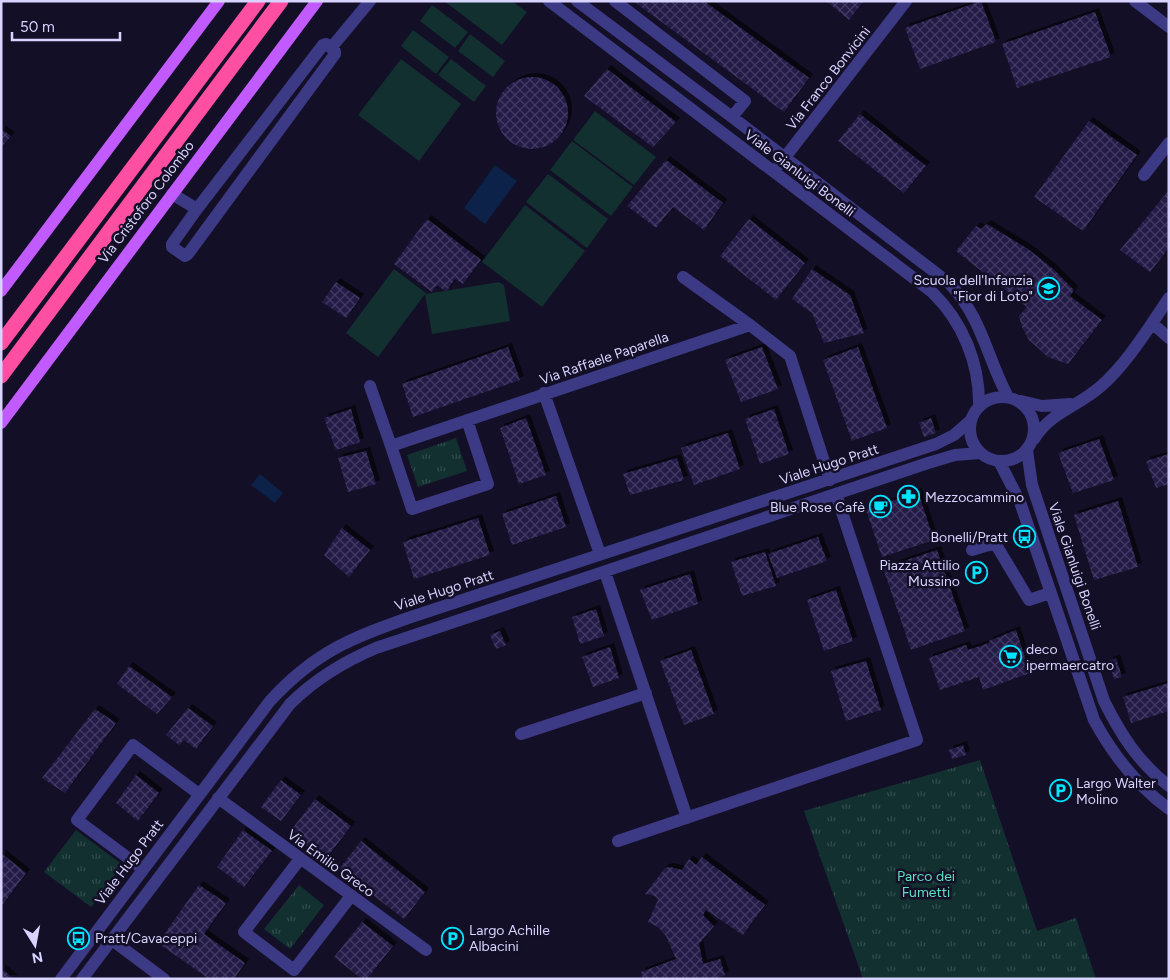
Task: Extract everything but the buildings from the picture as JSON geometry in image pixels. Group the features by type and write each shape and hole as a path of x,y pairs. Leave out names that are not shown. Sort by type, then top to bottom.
{"highway":[{"path":"1,343 258,1"},
{"name":"Via Cristoforo Colombo","path":"1,376 281,1"},
{"path":"1,387 51,309"}],"main road":[{"path":"1,291 219,1"},
{"name":"Via Cristoforo Colombo","path":"1,423 317,1"}],"street":[{"path":"331,48 370,1"},
{"name":"Viale Gianluigi Bonelli","path":"549,1 918,280 944,304 964,335 978,380 979,407"},
{"name":"Viale Gianluigi Bonelli","path":"577,1 943,278 958,293 978,325 994,369 1013,398"},
{"path":"615,1 745,101 732,117"},
{"name":"Via Franco Bonvicini","path":"773,172 906,1"},
{"path":"1134,1 1169,27"},
{"path":"326,44 331,48 335,51 335,54 188,254 185,256 172,247 172,244 197,209 323,45 326,44"},
{"path":"1144,175 1169,143"},
{"path":"172,194 197,209"},
{"path":"683,277 790,356 830,480"},
{"path":"82,979 290,704 316,682 345,662 376,648 947,457 980,453 999,460 1014,458 1030,445 1049,420 1093,393 1109,380 1169,298"},
{"path":"1152,323 1169,338"},
{"name":"Via Raffaele Paparella","path":"391,446 750,325"},
{"path":"370,386 412,509 488,484 467,420"},
{"path":"544,394 600,554"},
{"path":"980,453 971,441 970,421 979,407 994,398 1013,398 1042,406 1075,403"},
{"path":"1013,398 1026,407 1032,415 1035,426 1030,445"},
{"name":"Viale Hugo Pratt","path":"61,979 142,869 276,694 294,676 334,648 354,637 382,627 936,444 954,435 970,421"},
{"name":"Viale Gianluigi Bonelli","path":"1030,445 1032,485 1104,700 1118,727 1138,757 1148,769 1169,786"},
{"path":"999,460 1020,502 1090,710 1103,736 1131,775 1169,809"},
{"path":"618,841 917,740 836,494"},
{"path":"972,550 995,544 1029,600 1050,593"},
{"path":"605,572 687,818"},
{"path":"521,734 646,693"},
{"path":"142,869 77,820 133,745 199,794"},
{"name":"Via Emilio Greco","path":"218,798 426,950"},
{"path":"300,859 244,932 294,970 351,896"},
{"path":"112,940 164,979"}],"green space":[{"path":"444,1 512,1 527,12 502,45"},
{"path":"432,5 468,32 455,48 420,21"},
{"path":"413,30 449,57 436,74 401,46"},
{"path":"470,34 505,61 493,77 458,51"},
{"path":"401,59 461,104 419,161 358,115"},
{"path":"451,59 486,86 474,102 438,75"},
{"path":"595,111 656,157 634,185 573,140"},
{"path":"572,141 633,187 611,216 550,170"},
{"path":"548,174 608,219 587,248 526,202"},
{"path":"525,205 585,251 542,307 482,262"},
{"path":"394,269 426,294 499,282 504,285 510,321 432,334 425,294 378,357 346,333"},
{"path":"456,438 467,471 418,487 407,455"},
{"name":"Parco dei Fumetti","path":"980,760 1037,931 1076,918 1096,979 863,979 804,811"},
{"path":"76,830 123,865 91,907 44,872"},
{"path":"299,885 324,905 290,949 264,929"}],"water":[{"path":"495,165 517,181 485,224 464,208"},
{"path":"260,474 283,493 275,503 251,485"}],"place":[{"name":"Scuola dell'Infanzia \"Fior di Loto\"","path":"1049,288"},
{"name":"Mezzocammino","path":"909,497"},
{"name":"Blue Rose Cafè","path":"881,507"},
{"name":"Bonelli/Pratt","path":"1024,537"},
{"name":"Piazza Attilio Mussino","path":"976,573"},
{"name":"deco ipermaercatro","path":"1010,657"},
{"name":"Largo Walter Molino","path":"1060,791"},
{"name":"Pratt/Cavaceppi","path":"79,938"},
{"name":"Largo Achille Albacini","path":"453,938"}]}
